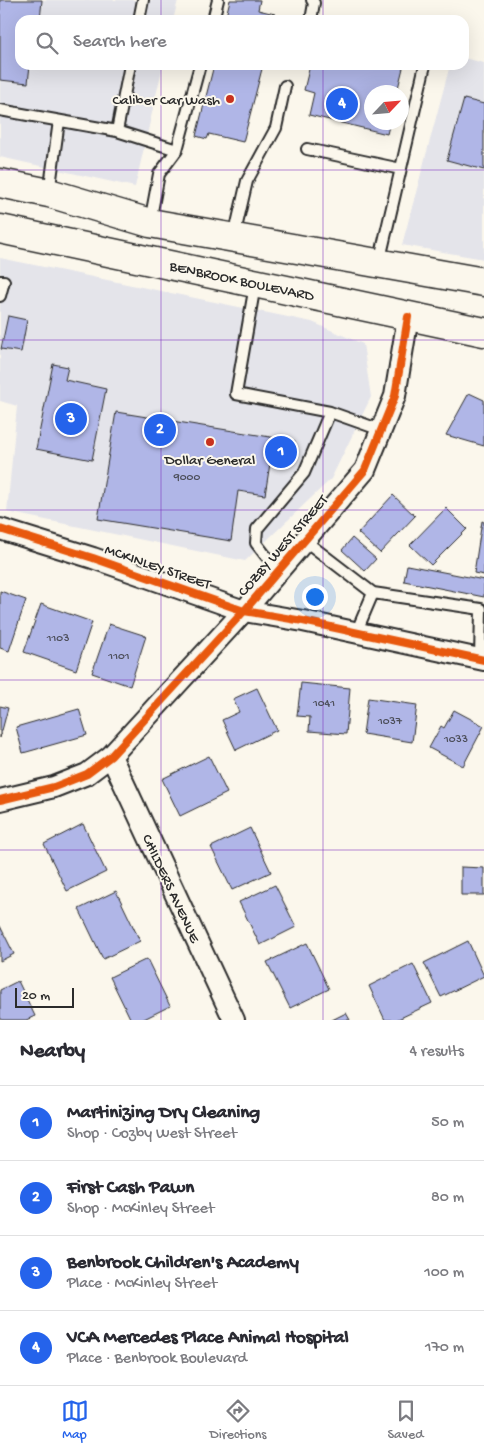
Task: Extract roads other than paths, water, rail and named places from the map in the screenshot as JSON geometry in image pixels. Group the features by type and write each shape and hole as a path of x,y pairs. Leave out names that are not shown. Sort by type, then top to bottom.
{"highway":[{"path":"0,183 48,194 150,223 484,282"},
{"name":"BENBROOK BOULEVARD","path":"0,229 484,332"}],"street":[{"name":"COZBY WEST STREET","path":"0,800 54,787 87,774 111,756 244,611 365,470 396,396 408,317"},
{"name":"MCKINLEY STREET","path":"0,530 93,558 244,611 482,659"},
{"name":"CHILDERS AVENUE","path":"111,756 234,1020"}],"lane":[{"path":"140,15 143,0"},
{"path":"214,15 218,0"},
{"path":"312,0 314,3 313,15"},
{"path":"118,132 129,70"},
{"path":"150,223 159,174 177,150 199,70"},
{"path":"379,264 424,70"},
{"path":"234,238 246,182 276,128 285,86"},
{"path":"0,110 118,132 177,150"},
{"path":"48,194 59,121"},
{"path":"307,149 401,170"},
{"path":"0,281 4,282 0,296"},
{"path":"255,283 236,394 330,412 381,430"},
{"path":"282,567 266,556 256,542 257,529 304,473 330,412"},
{"path":"304,540 372,593 481,608 482,659"},
{"path":"356,633 372,593"}],"place":[{"name":"Caliber Car Wash","path":"230,99"},
{"name":"VCA Mercedes Place Animal Hospital","path":"342,104"},
{"name":"Benbrook Children's Academy","path":"71,419"},
{"name":"First Cash Pawn","path":"160,430"},
{"name":"Dollar General","path":"210,442"},
{"name":"Martinizing Dry Cleaning","path":"281,452"}]}
